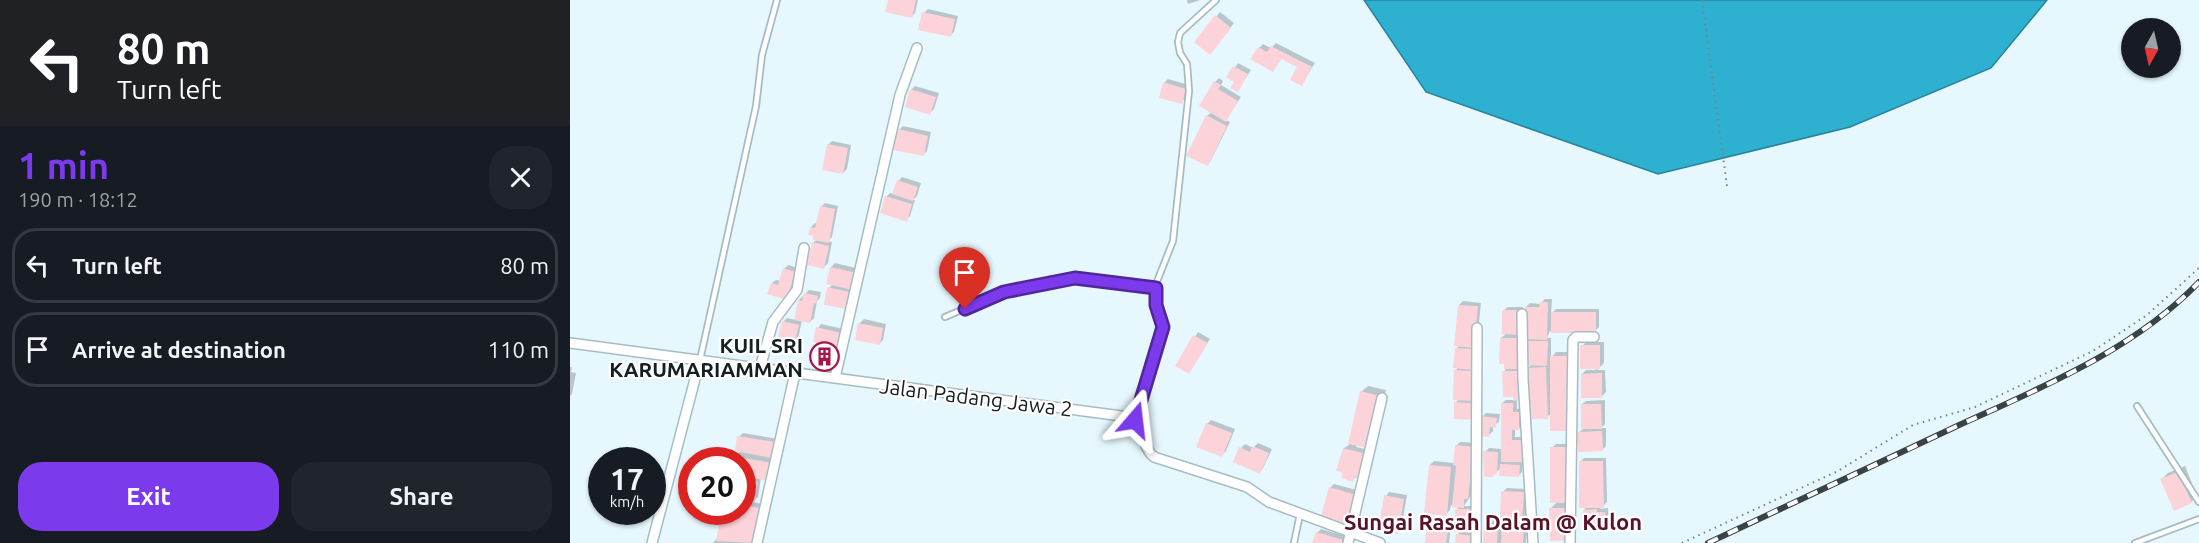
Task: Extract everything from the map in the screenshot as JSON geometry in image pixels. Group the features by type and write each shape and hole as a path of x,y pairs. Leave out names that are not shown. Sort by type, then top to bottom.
{"street":[{"path":"835,378 900,95 917,48"},
{"path":"760,368 773,322 797,290 804,248"},
{"path":"1522,314 1524,413 1533,543"},
{"path":"1476,543 1477,327"},
{"path":"1571,540 1573,340 1576,337 1594,337"},
{"name":"Jalan Padang Jawa 2","path":"570,343 1129,417 1135,420"},
{"path":"652,543 700,360"},
{"path":"757,543 795,373"},
{"path":"1348,543 1382,398"},
{"path":"1135,420 1149,453 1154,457 1246,487 1269,502 1380,543"}],"lane":[{"path":"700,360 756,106 762,55 777,0"},
{"path":"1135,420 1163,327 1156,305 1156,288 1173,241 1189,91 1188,64 1180,52 1178,42 1180,33 1216,0"},
{"path":"945,317 1004,292 1075,278 1156,288"},
{"path":"2137,406 2199,502"},
{"path":"1294,543 1300,513"},
{"path":"2136,543 2199,519"}],"path":[{"path":"1702,0 1727,186"},
{"path":"1682,543 1838,471 1913,425 1975,407 2092,351 2147,315 2199,268"}],"water":[{"path":"1364,0 2047,0 1991,68 1850,127 1658,174 1426,92"}],"building":[{"path":"888,0 916,0 912,18 885,12"},
{"path":"922,12 955,19 951,37 918,30"},
{"path":"1215,15 1231,28 1210,55 1194,42"},
{"path":"1271,46 1312,67 1302,86 1290,80 1297,67 1281,59 1273,72 1250,59 1258,47 1267,52"},
{"path":"1233,66 1248,74 1238,92 1230,88 1234,82 1226,77"},
{"path":"1214,81 1221,85 1218,89 1238,101 1226,122 1199,106"},
{"path":"1163,82 1186,89 1182,104 1159,98"},
{"path":"910,89 936,97 930,115 905,107"},
{"path":"1206,115 1227,126 1208,166 1186,156"},
{"path":"898,129 928,136 924,156 893,150"},
{"path":"827,144 848,148 843,174 822,170"},
{"path":"897,180 918,187 913,201 892,194"},
{"path":"885,196 912,204 907,222 880,213"},
{"path":"820,206 835,209 829,243 813,240 813,236 808,235 810,227 815,228"},
{"path":"812,242 829,246 824,269 807,265"},
{"path":"830,267 857,273 853,290 826,284"},
{"path":"783,268 795,272 787,300 767,294 771,283 778,285"},
{"path":"827,287 854,293 851,310 824,305"},
{"path":"804,293 818,296 816,304 814,303 810,323 794,320 798,300 802,301"},
{"path":"1540,302 1548,302 1547,340 1524,339 1525,307 1539,307"},
{"path":"1458,305 1478,306 1474,348 1454,346"},
{"path":"1502,310 1520,310 1519,335 1502,334"},
{"path":"1551,312 1596,312 1596,333 1551,333"},
{"path":"782,321 799,325 794,345 777,341"},
{"path":"858,323 883,328 880,345 855,340"},
{"path":"816,327 845,334 841,349 813,342"},
{"path":"1193,335 1208,343 1189,374 1175,366"},
{"path":"1500,338 1519,338 1518,369 1504,369 1504,364 1499,364"},
{"path":"1525,341 1548,341 1547,366 1525,365"},
{"path":"1580,345 1600,345 1600,369 1580,369"},
{"name":"KUIL SRI KARUMARIAMMAN","path":"812,346 840,350 837,368 809,364"},
{"path":"1455,348 1474,349 1473,370 1453,368"},
{"path":"1550,356 1572,356 1571,431 1550,431"},
{"path":"1546,367 1548,419 1528,419 1526,368"},
{"path":"1454,370 1475,371 1474,401 1453,400"},
{"path":"1502,371 1520,371 1521,400 1513,401 1513,397 1503,397"},
{"path":"1602,373 1602,398 1581,398 1581,374"},
{"path":"1360,391 1380,396 1368,448 1348,444"},
{"path":"1454,402 1473,403 1473,420 1454,419"},
{"path":"1501,403 1513,403 1513,412 1519,412 1519,430 1512,430 1512,440 1524,440 1522,462 1501,462"},
{"path":"1581,404 1601,404 1602,429 1581,429"},
{"path":"1480,416 1497,418 1496,428 1490,427 1489,437 1479,436"},
{"path":"1206,423 1232,433 1222,457 1196,447"},
{"path":"1602,431 1603,451 1578,452 1577,432"},
{"path":"737,436 775,442 772,458 756,455 756,447 736,447"},
{"path":"1455,445 1477,447 1475,482 1470,482 1468,499 1464,499 1464,508 1452,507 1456,466 1453,465"},
{"path":"1252,446 1269,453 1260,474 1233,462 1239,447 1250,452"},
{"path":"1550,447 1571,447 1570,503 1550,503"},
{"path":"1343,448 1366,454 1360,477 1355,476 1353,482 1341,478 1343,473 1336,471"},
{"path":"1483,451 1498,452 1497,475 1493,474 1493,477 1484,477"},
{"path":"756,460 772,463 769,481 756,479"},
{"path":"1579,461 1603,461 1604,508 1579,508"},
{"path":"1500,464 1520,465 1519,477 1499,476"},
{"path":"1429,465 1451,467 1447,516 1424,514"},
{"path":"2178,472 2192,503 2174,511 2160,479"},
{"path":"1329,487 1357,495 1348,524 1321,516"},
{"path":"1501,491 1524,492 1522,521 1500,519"},
{"path":"1384,495 1404,499 1398,534 1378,531"},
{"path":"756,507 760,508 756,524"},
{"path":"1549,508 1568,508 1568,541 1550,541"},
{"path":"1455,509 1474,509 1474,533 1455,532"},
{"path":"1597,509 1597,512 1605,512 1606,527 1583,531 1583,510"},
{"path":"1427,519 1449,522 1446,543 1425,543"},
{"path":"1484,524 1498,524 1497,543 1483,543"},
{"path":"1502,524 1524,525 1523,543 1501,543"},
{"path":"719,525 759,525 756,543 716,541"},
{"path":"1316,532 1343,540 1342,543 1312,543"},
{"path":"1456,534 1475,536 1474,543 1455,543"}],"railway":[{"path":"1708,543 2084,366 2145,328 2199,282"}],"place":[{"name":"KUIL SRI KARUMARIAMMAN","path":"824,357"}],"district":[{"name":"Sungai Rasah Dalam @ Kulon","path":"1493,521"}],"route":[{"path":"965,309 1004,292 1075,278 1156,288 1156,305 1163,327 1135,420"}]}
